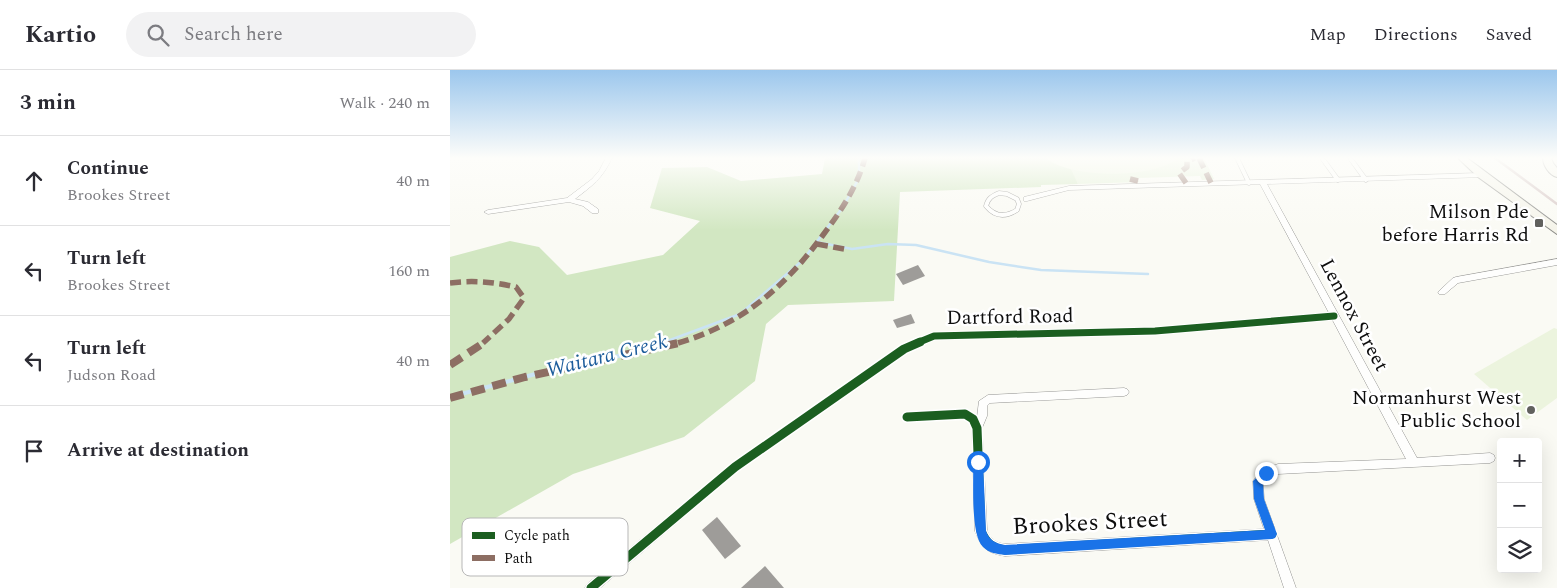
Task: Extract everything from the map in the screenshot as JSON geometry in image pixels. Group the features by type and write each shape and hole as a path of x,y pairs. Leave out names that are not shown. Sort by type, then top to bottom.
{"street":[{"path":"568,200 592,182"},
{"path":"1027,199 1069,188 1149,186 1157,189 1196,187 1200,185 1284,182"},
{"path":"1492,182 1557,230"},
{"name":"Lennox Street","path":"1263,183 1414,463"},
{"path":"488,212 568,200 585,204 595,211"},
{"path":"1442,292 1456,280 1557,262"},
{"name":"Dartford Road","path":"628,557 735,467 904,349 934,336 1155,331 1334,316"},
{"path":"977,428 982,416 982,404 988,399 1124,392"},
{"path":"907,417 965,414 973,419 977,428"},
{"name":"Brookes Street","path":"977,428 981,531 985,543 993,548 1005,550 1272,534"},
{"path":"1290,588 1259,499 1258,481 1266,473 1278,468 1490,458"},
{"name":"Dartford Road","path":"591,588 605,576"}],"lane":[{"path":"999,193 1011,195 1019,201 1017,210 1006,215 990,211 986,204 988,198 999,193"},
{"path":"1019,201 1027,199"}],"green space":[{"path":"658,182 1077,182 1078,184 900,192 894,301 788,305 766,324 755,381 684,437 573,474 496,518 462,518 462,537 450,544 450,257 510,241 539,247 567,275 663,255 700,221 650,208"},
{"path":"1077,182 1134,182 1078,184"},
{"path":"1554,328 1557,329 1557,398 1527,420 1474,374"}],"building":[{"path":"918,265 925,276 903,285 896,274"},
{"path":"911,314 915,323 897,328 893,320"},
{"path":"717,517 741,546 725,559 702,530"},
{"path":"765,566 784,588 741,588"}],"waterway":[{"name":"Waitara Creek","path":"662,343 740,314 803,260 843,207 857,182"},
{"path":"817,242 852,249 888,244 916,245 989,262 1041,270 1148,274"},
{"name":"Waitara Creek","path":"450,397 543,372 642,351 666,342"}],"railway":[{"path":"1528,182 1557,204"}],"marked path":[{"path":"450,398 525,377 674,345 726,325 742,316 775,291 794,272 834,220 857,182"},
{"path":"817,244 849,250"},
{"path":"450,283 475,281 508,285 516,287 524,298 501,328 472,351 450,365"}],"cycle path":[{"path":"628,557 735,467 904,349 934,336 1155,331 1334,316"},
{"path":"907,417 965,414 973,419 977,428 981,531 987,543 996,548 1005,550 1272,534"},
{"path":"591,588 605,576"}],"place":[{"name":"Milson Pde before Harris Rd","path":"1539,223"},
{"name":"Normanhurst West Public School","path":"1531,410"}],"route":[{"path":"978,462 981,531 985,543 993,548 1005,550 1272,534 1259,499 1258,481 1266,473"}]}
